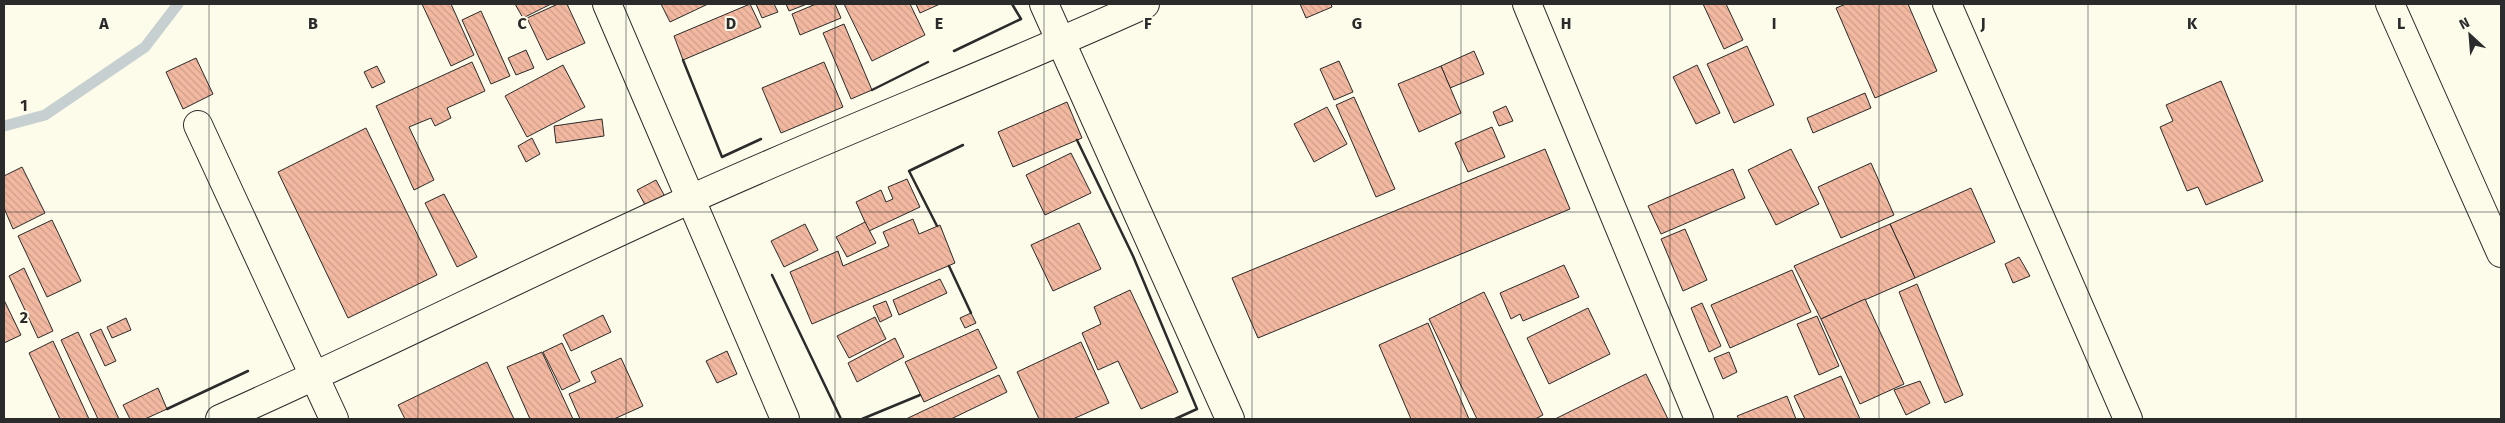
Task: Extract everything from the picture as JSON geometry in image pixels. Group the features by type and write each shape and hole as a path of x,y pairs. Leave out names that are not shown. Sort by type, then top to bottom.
{"street":[{"path":"607,4 785,419"},
{"path":"1044,4 1230,419"},
{"path":"220,419 315,377 692,199 1062,42 1145,4"},
{"path":"1527,4 1699,419"},
{"path":"1947,4 2128,419"},
{"path":"2390,4 2501,254"},
{"path":"198,125 334,419"}],"building":[{"path":"422,4 451,4 474,55 451,66"},
{"path":"515,4 551,4 523,18"},
{"path":"558,4 567,4 585,43 547,60 527,18"},
{"path":"661,4 708,4 670,22"},
{"path":"750,4 761,27 683,60 674,36"},
{"path":"756,4 774,4 778,12 762,18"},
{"path":"786,4 807,4 789,11"},
{"path":"816,4 835,4 841,18 800,35 792,14"},
{"path":"844,4 910,4 925,35 872,61"},
{"path":"916,4 940,4 920,13"},
{"path":"1300,4 1331,4 1332,7 1306,18"},
{"path":"1703,4 1726,4 1743,40 1724,49"},
{"path":"1846,4 1908,4 1937,71 1875,98 1836,8"},
{"path":"481,11 510,76 491,84 462,20"},
{"path":"844,24 872,90 851,99 823,33"},
{"path":"1747,46 1774,105 1734,123 1707,64"},
{"path":"526,50 534,68 516,75 508,58"},
{"path":"1474,51 1484,74 1450,88 1441,66"},
{"path":"196,58 213,94 183,109 166,72"},
{"path":"1339,61 1353,92 1334,100 1320,69"},
{"path":"472,62 485,91 447,108 451,118 435,126 431,118 409,127 434,180 414,190 376,106"},
{"path":"824,62 843,107 781,133 762,88"},
{"path":"563,65 585,107 527,137 505,96"},
{"path":"1697,65 1720,113 1696,124 1673,77"},
{"path":"377,66 385,82 372,88 364,72"},
{"path":"1441,66 1461,113 1419,132 1398,84"},
{"path":"2221,81 2263,181 2206,205 2198,187 2187,191 2160,127 2173,121 2166,105"},
{"path":"1865,93 1871,108 1813,133 1807,118"},
{"path":"1354,97 1395,189 1376,197 1336,105"},
{"path":"1067,102 1082,138 1013,167 998,132"},
{"path":"1506,106 1513,121 1499,126 1493,112"},
{"path":"1327,107 1347,144 1314,162 1294,124"},
{"path":"602,119 604,136 556,143 554,126"},
{"path":"1492,127 1505,157 1468,172 1455,143"},
{"path":"366,128 437,275 348,318 278,172"},
{"path":"532,138 540,154 526,162 518,146"},
{"path":"1545,149 1570,209 1258,338 1232,278"},
{"path":"1791,149 1819,204 1776,225 1748,170"},
{"path":"1071,153 1091,193 1045,215 1026,175"},
{"path":"1871,163 1894,215 1841,238 1818,187"},
{"path":"22,167 45,213 13,229 4,208 4,176"},
{"path":"1733,169 1745,198 1661,234 1648,206"},
{"path":"907,179 920,207 869,231 856,202 881,190 886,202 893,199 888,187"},
{"path":"656,180 670,206 651,216 637,190"},
{"path":"1971,188 1995,242 1915,278 1890,224"},
{"path":"444,194 477,257 457,267 425,203"},
{"path":"913,219 919,234 940,225 955,263 812,324 790,272 838,251 843,266 889,246 883,232"},
{"path":"52,220 81,281 47,297 18,236"},
{"path":"865,222 876,243 847,257 836,237"},
{"path":"1079,223 1101,269 1053,291 1031,245"},
{"path":"805,224 818,250 784,267 771,241"},
{"path":"1890,224 1915,278 1821,319 1794,266"},
{"path":"1685,229 1707,280 1683,291 1661,239"},
{"path":"2019,257 2030,276 2013,283 2005,264"},
{"path":"1564,265 1579,297 1523,321 1520,314 1511,319 1500,293"},
{"path":"24,268 53,331 38,338 9,276"},
{"path":"1792,270 1811,312 1730,348 1711,305"},
{"path":"940,279 947,293 899,315 893,300"},
{"path":"1917,284 1963,395 1945,403 1899,292"},
{"path":"1130,290 1178,392 1141,409 1118,361 1098,370 1082,333 1101,324 1094,307"},
{"path":"1484,292 1543,415 1535,419 1477,419 1429,319"},
{"path":"1865,299 1904,384 1860,404 1821,319"},
{"path":"4,300 21,335 4,343"},
{"path":"886,301 892,316 880,322 873,306"},
{"path":"1702,303 1721,346 1709,352 1691,308"},
{"path":"1588,308 1610,354 1549,384 1527,338"},
{"path":"971,313 976,323 965,328 960,318"},
{"path":"603,315 611,332 571,351 563,335"},
{"path":"1817,316 1839,366 1819,375 1797,324"},
{"path":"875,317 886,339 849,358 837,336"},
{"path":"126,318 131,330 112,338 107,327"},
{"path":"1428,323 1469,419 1411,419 1379,345"},
{"path":"101,329 116,361 105,366 90,334"},
{"path":"978,329 997,368 924,402 905,362"},
{"path":"78,332 119,419 98,419 61,340"},
{"path":"895,338 904,357 857,382 848,363"},
{"path":"53,341 89,419 60,419 29,353"},
{"path":"1081,342 1109,403 1073,419 1039,419 1017,372"},
{"path":"562,343 580,381 562,390 543,352"},
{"path":"727,351 737,374 717,383 706,361"},
{"path":"542,352 573,419 530,419 507,367"},
{"path":"1729,352 1737,372 1723,379 1714,358"},
{"path":"621,358 643,406 614,419 580,419 569,394 596,382 591,372"},
{"path":"487,362 514,419 405,419 398,405"},
{"path":"1646,374 1668,419 1555,419"},
{"path":"999,375 1007,392 951,419 906,419"},
{"path":"1841,376 1860,419 1805,419 1794,396"},
{"path":"1920,381 1930,403 1906,415 1894,390"},
{"path":"158,388 167,409 145,419 130,419 123,405"},
{"path":"1787,396 1796,419 1739,419 1737,416"}],"waterway":[{"path":"4,126 45,115 145,47 178,4"}],"wall":[{"path":"954,51 1021,19 1012,4"},
{"path":"683,60 722,157 761,139"},
{"path":"872,90 928,62"},
{"path":"1077,140 1133,256 1197,409 1175,419"},
{"path":"937,226 909,171 963,145"},
{"path":"949,266 971,313"},
{"path":"772,275 841,419"},
{"path":"167,409 248,371"},
{"path":"862,419 920,395"}]}
